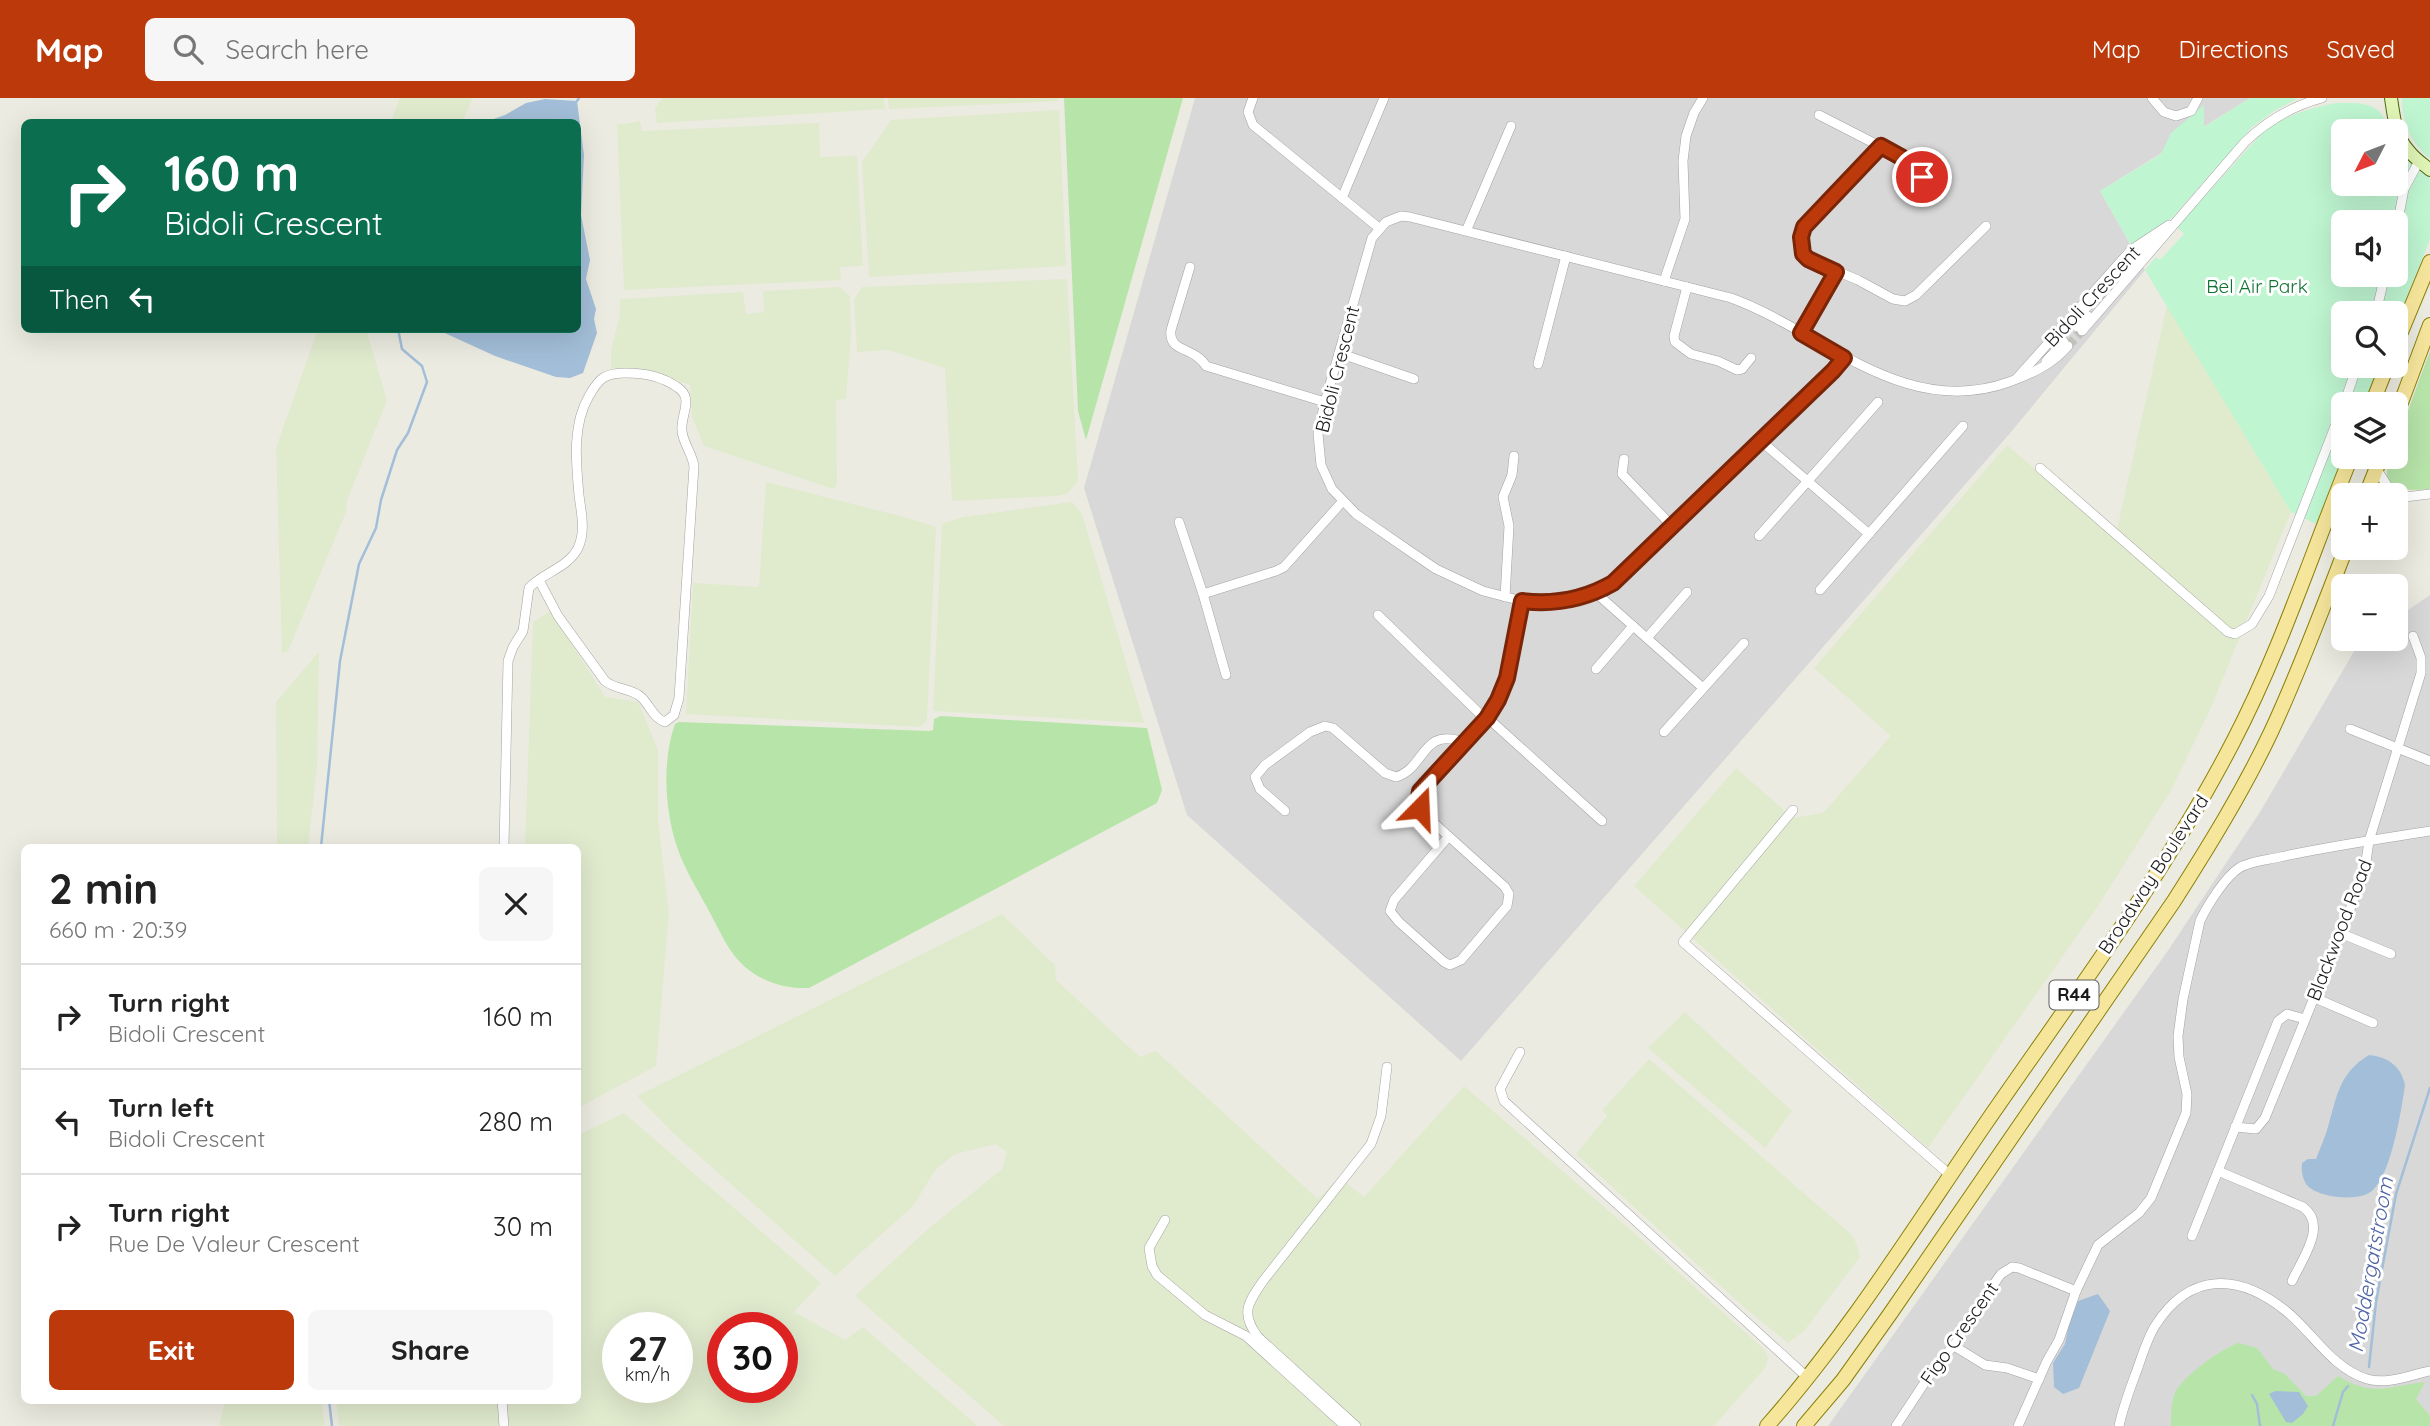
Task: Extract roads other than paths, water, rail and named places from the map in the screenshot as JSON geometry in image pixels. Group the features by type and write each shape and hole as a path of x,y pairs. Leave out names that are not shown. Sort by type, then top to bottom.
{"main road":[{"path":"2408,315 2430,262"},
{"path":"2405,392 2430,326"},
{"name":"Broadway Boulevard","path":"1767,1426 1808,1378 2167,857 2234,739 2272,660 2346,469"},
{"name":"Broadway Boulevard","path":"1804,1426 1843,1380 1890,1314 2210,845 2254,765 2287,696 2341,560"}],"street":[{"path":"1253,98 1248,112 1253,125 1379,228"},
{"path":"1342,198 1384,98"},
{"path":"1664,281 1685,219 1683,161 1686,136 1703,98"},
{"path":"2152,98 2164,112 2172,116 2188,113 2194,108 2198,98"},
{"name":"Bidoli Crescent","path":"2152,242 2114,295 2077,327 2152,242 2177,221 2259,129 2273,118 2322,98"},
{"path":"2391,98 2400,140 2426,166 2404,189 2400,210"},
{"path":"1819,115 1901,157 1922,177"},
{"path":"1467,229 1511,126"},
{"path":"1881,146 1804,227 1801,237 1803,254 1808,259 1858,280 1893,299 1905,301 1916,295 1986,226"},
{"name":"Bidoli Crescent","path":"1844,358 1613,583 1596,593 1553,603 1522,601 1483,591 1436,569 1342,502 1325,477 1318,449 1318,434 1325,402 1372,238 1386,222 1401,216 1467,229 1744,303 1844,358 1894,380 1924,387 1973,391 1997,386 2015,380 2040,368 2064,342 2015,380"},
{"name":"Bidoli Crescent","path":"2015,380 2131,250 2152,242"},
{"path":"1538,364 1566,256"},
{"path":"1190,267 1170,336 1175,345 1198,356 1206,366 1325,402"},
{"path":"1801,333 1836,272"},
{"path":"1687,287 1674,336 1679,346 1691,354 1718,361 1737,370 1742,369 1751,358"},
{"path":"1339,353 1414,379"},
{"path":"504,844 508,661 523,631 528,588 539,580 566,561 580,543 582,518 577,470 578,420 582,408 600,379 608,374 637,373 668,381 680,388 686,401 681,432 694,466 682,664 677,707 671,719 665,722 658,720 641,696 615,688 605,681 558,616 539,580"},
{"path":"1759,536 1878,402"},
{"path":"1820,590 1963,426"},
{"path":"2040,468 2228,632 2235,634 2252,624 2269,596 2331,438"},
{"path":"1761,441 1869,534"},
{"path":"1506,597 1509,526 1503,497 1512,475 1514,456"},
{"path":"1624,459 1622,474 1673,527"},
{"path":"2408,496 2430,494"},
{"path":"1203,594 1284,567 1342,502"},
{"path":"1179,522 1226,675"},
{"path":"1647,638 1687,592"},
{"path":"1596,593 1703,688"},
{"path":"1448,837 1394,900 1390,911 1398,922 1450,965 1461,960 1510,900 1505,887 1425,815 1418,802 1420,791 1487,718 1498,700 1507,678 1522,601"},
{"path":"1378,615 1479,713 1602,821"},
{"path":"1596,669 1633,626"},
{"name":"Blackwood Road","path":"2235,1127 2251,1130 2261,1125 2315,998 2367,864 2369,841 2400,748 2421,673 2421,658 2413,636"},
{"path":"1664,732 1744,643"},
{"path":"1285,811 1261,789 1255,777 1265,765 1317,728 1325,726 1340,733 1385,773 1396,777 1406,771 1434,741 1446,739 1463,742"},
{"path":"2350,729 2430,761"},
{"path":"1793,810 1683,942 1950,1175"},
{"path":"2018,1426 2059,1340 2076,1291 2098,1245 2139,1213 2151,1198 2186,1113 2187,1094 2179,1057 2178,1036 2192,954 2205,911 2230,876 2242,866 2315,849 2430,831"},
{"path":"2340,933 2391,954"},
{"path":"2315,998 2373,1023"},
{"path":"2192,1236 2278,1021 2287,1014 2305,1018"},
{"path":"1520,1052 1500,1089 1504,1101 1808,1378"},
{"path":"1356,1426 1258,1337 1248,1321 1247,1311 1263,1281 1371,1144 1381,1116 1387,1067"},
{"path":"2218,1171 2303,1206 2311,1213 2315,1231 2292,1281"},
{"path":"1165,1220 1149,1248 1152,1266 1157,1275 1205,1315 1246,1336 1345,1426"},
{"name":"Figo Crescent","path":"1896,1426 1929,1376 1954,1346 1969,1319 2007,1269 2019,1268 2076,1291"},
{"path":"2119,1426 2153,1328 2178,1300 2194,1287 2206,1283 2219,1282 2241,1286 2275,1303 2343,1366 2368,1379 2382,1381 2430,1371"},
{"path":"1954,1346 1985,1365 2007,1368 2039,1380"},
{"path":"502,1404 504,1426"}],"water":[{"path":"545,99 577,101 579,119 494,119 526,103"},
{"path":"581,132 584,155 581,215"},
{"path":"581,215 590,260 586,279 596,309 594,319 597,333 583,373 570,378 556,377 495,356 445,333 581,333"},
{"path":"2369,1055 2393,1064 2405,1085 2390,1156 2380,1181 2367,1194 2342,1197 2324,1194 2310,1188 2306,1183 2302,1174 2302,1163 2308,1159 2316,1159 2345,1078 2351,1069"},
{"path":"2098,1294 2110,1311 2079,1388 2063,1394 2054,1387 2053,1363 2065,1344 2078,1301"},
{"path":"2275,1391 2299,1392 2308,1406 2292,1423 2286,1422 2269,1394"}],"waterway":[{"path":"321,844 340,661 359,564 376,528 381,500 397,450 408,433 427,382 422,366 402,349 399,333"},
{"name":"Moddergatstroom","path":"2369,1367 2376,1302 2396,1194 2430,1088"},
{"name":"Moddergatstroom","path":"2333,1426 2343,1392 2348,1386"},
{"path":"2252,1395 2257,1404 2260,1426"},
{"path":"329,1404 332,1426"}],"tunnel":[{"path":"2059,338 2072,323"},
{"path":"2068,346 2082,331"}],"park label":[{"name":"Bel Air Park","path":"2257,286"}]}
